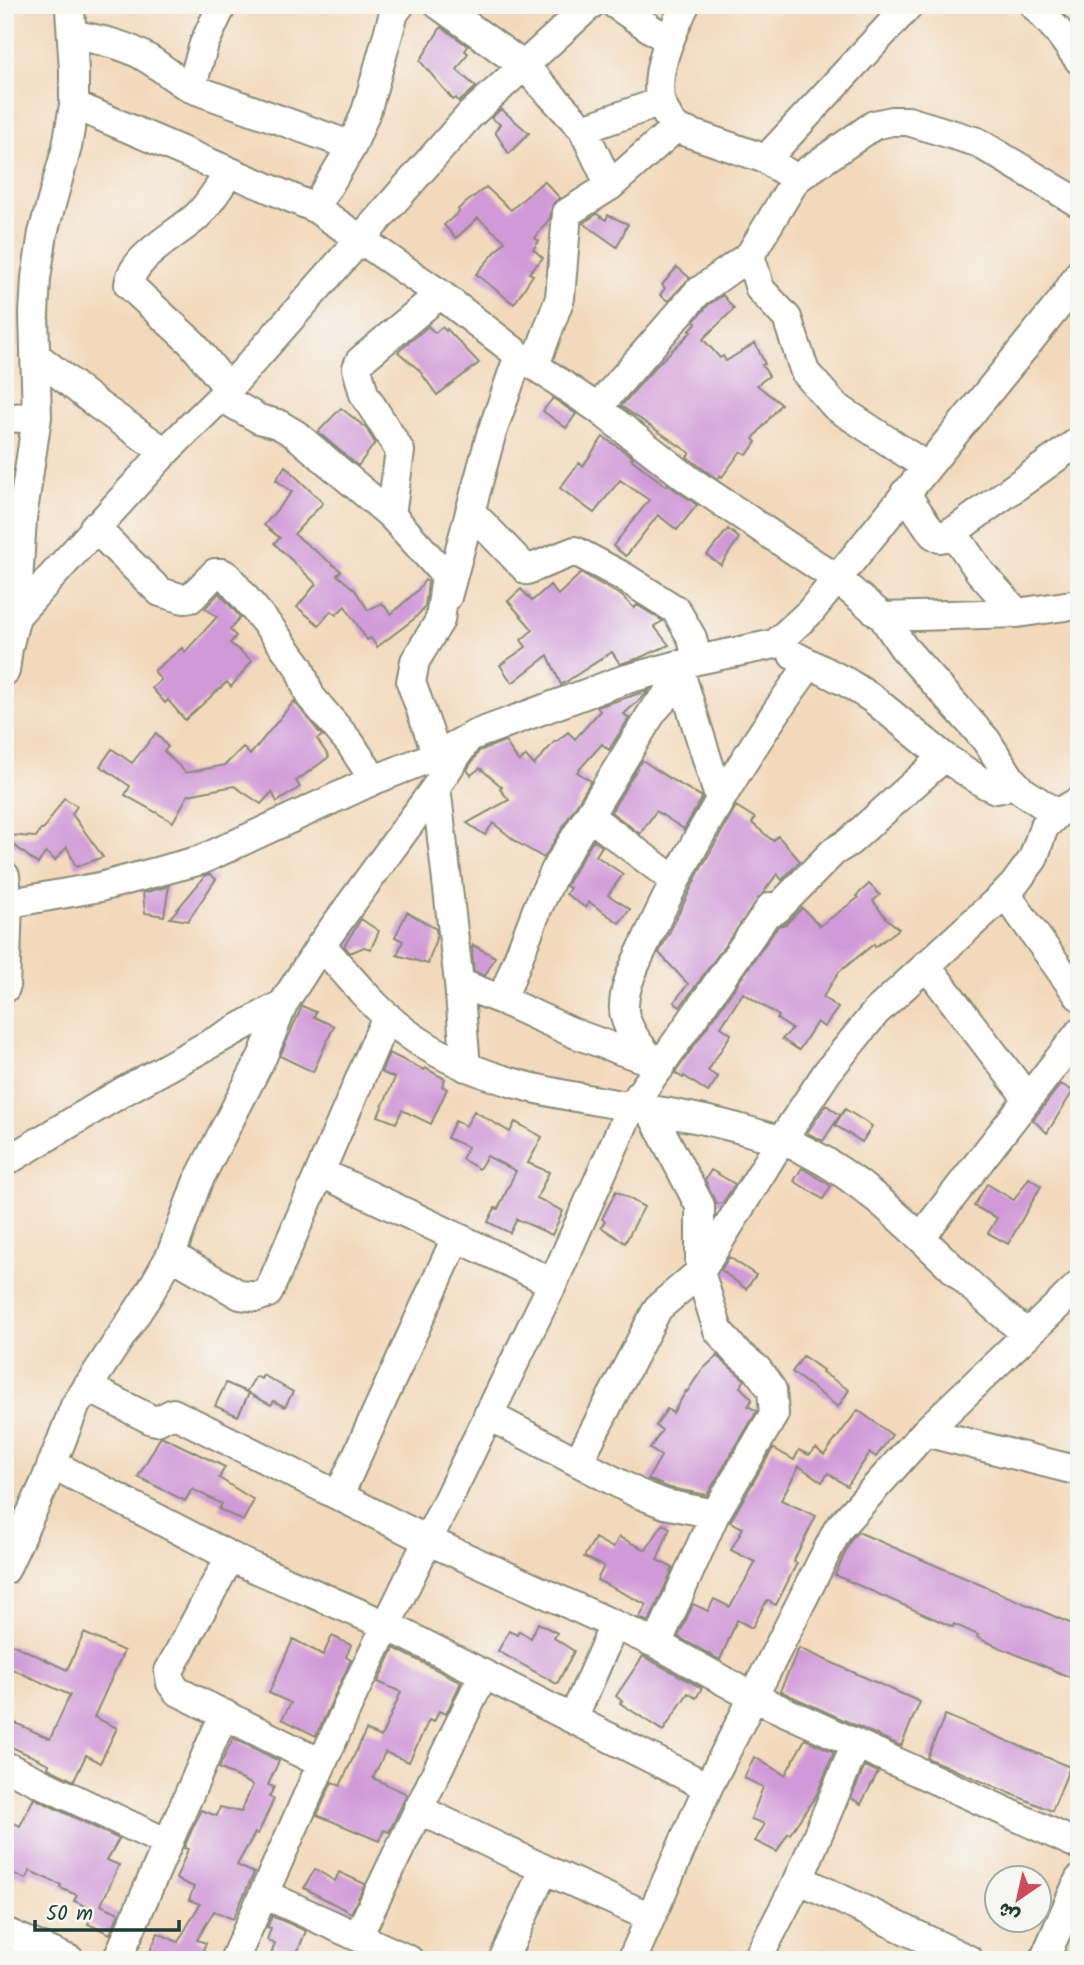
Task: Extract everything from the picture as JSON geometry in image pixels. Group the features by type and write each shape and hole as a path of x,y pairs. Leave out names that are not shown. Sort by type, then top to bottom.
{"street":[{"path":"191,88 204,44 222,5"},
{"path":"439,5 524,66 583,129 610,186"},
{"path":"16,616 94,527 224,393 470,115 590,5"},
{"path":"616,5 669,41"},
{"path":"685,5 669,41 660,83 661,102 675,128 766,159 796,179"},
{"path":"766,159 909,5"},
{"path":"1034,5 1079,60"},
{"path":"315,208 352,146 367,109 395,8"},
{"path":"70,13 147,58 169,76 191,88 352,146"},
{"path":"6,656 16,616 22,518 37,417 36,278 43,233 67,147 74,105 70,13"},
{"path":"583,129 661,102"},
{"path":"74,105 315,208 440,294 527,360 597,408 688,479 837,579 883,617 903,647 986,740 1021,790 1068,808"},
{"path":"597,408 697,293 750,256 796,179 874,125 908,121 977,142 1079,203"},
{"path":"437,755 411,682 415,662 440,620 491,435 559,298 567,213 610,186 675,128"},
{"path":"229,173 198,216 166,240 134,270 129,285 192,343 224,393 259,419 278,424 295,434 391,515 446,576 440,620"},
{"path":"750,256 760,289 787,318 805,372 835,407 927,467"},
{"path":"5,988 6,895 100,887 201,860 374,780 437,755 467,739 623,680 685,668 775,644 810,612 1060,302 1079,274"},
{"path":"391,515 400,451 364,394 357,368 360,361 440,294"},
{"path":"35,355 98,405 165,452"},
{"path":"5,418 37,417"},
{"path":"905,493 933,534 940,538 946,537 1079,441"},
{"path":"470,511 527,570 575,551 624,576 676,610 691,638 685,668 653,711 556,869 538,906 502,1000"},
{"path":"94,527 160,592 184,599 191,598 215,573 227,576 299,667 310,696 350,743 374,780"},
{"path":"952,531 980,572 1017,613"},
{"path":"883,617 1017,613 1079,604"},
{"path":"775,644 873,699 944,757 996,789 1002,788 1011,779"},
{"path":"656,1066 625,1019 623,1005 631,977 674,880 760,734 809,665"},
{"path":"685,668 720,800"},
{"path":"5,1570 75,1406 149,1294 171,1255 197,1183 263,1055 283,1004 321,945 436,788 467,739"},
{"path":"234,1960 321,1763 386,1625 640,1109 656,1066 771,907 776,910 833,852 849,842 944,757"},
{"path":"436,788 460,982 466,1067"},
{"path":"578,1462 658,1308 700,1272 828,1071 876,1012 1013,886 1033,859 1044,827 1068,808"},
{"path":"589,816 674,880"},
{"path":"1005,893 1079,996"},
{"path":"321,945 387,1016 415,1039 466,1067 512,1083 640,1109 708,1119 808,1152 849,1177 888,1206 965,1281 1027,1334"},
{"path":"926,965 1028,1099"},
{"path":"460,982 576,1034 656,1066"},
{"path":"5,1162 124,1091 283,1004"},
{"path":"171,1255 240,1295 257,1297 268,1293 387,1016"},
{"path":"920,1237 1079,1033"},
{"path":"640,1109 699,1206 700,1272 718,1331 735,1351 757,1369 772,1390 774,1414 715,1514 657,1644"},
{"path":"320,1172 553,1283"},
{"path":"339,1495 456,1238"},
{"path":"636,1958 650,1917 708,1787 838,1529 925,1432 1079,1285"},
{"path":"88,1387 152,1420 158,1421 173,1413 427,1540 657,1644 753,1697 1079,1845"},
{"path":"488,1415 637,1493 665,1504 715,1514"},
{"path":"925,1432 1079,1471"},
{"path":"52,1464 230,1556 386,1625 708,1787"},
{"path":"230,1556 169,1671 171,1683 177,1691 321,1763"},
{"path":"573,1720 614,1625"},
{"path":"358,1936 483,1675"},
{"path":"117,1960 224,1714"},
{"path":"757,1960 799,1879 856,1744"},
{"path":"5,1766 167,1843"},
{"path":"418,1809 544,1870 650,1917"},
{"path":"503,1960 544,1870"},
{"path":"799,1879 920,1949 969,1960"},
{"path":"1044,1960 1079,1880"},
{"path":"264,1894 410,1960"},
{"path":"5,1932 70,1960"}],"building":[{"path":"441,27 468,46 465,51 468,53 457,70 476,87 459,102 456,98 453,100 420,61"},
{"path":"501,109 529,133 509,154 495,132 500,124 491,118"},
{"path":"544,181 560,198 553,204 550,218 535,238 539,241 533,249 543,258 529,273 533,275 514,304 476,274 505,241 478,218 456,238 444,225 459,212 458,209 486,187 511,210"},
{"path":"597,214 606,220 608,215 628,224 617,247 583,223"},
{"path":"677,267 690,278 668,301 660,295 665,288 662,285"},
{"path":"723,295 734,309 703,339 726,361 755,343 765,364 762,365 769,376 757,385 781,404 753,439 756,442 747,455 741,451 722,477 720,475 717,479 687,457 690,453 621,406 691,332 689,331 696,323 694,321 708,305"},
{"path":"428,326 435,333 442,327 446,331 447,329 479,363 437,395 419,370 398,352"},
{"path":"553,398 576,414 566,428 543,411"},
{"path":"341,408 366,428 375,443 358,466 318,432"},
{"path":"603,437 633,457 631,459 666,486 667,484 697,505 677,530 658,515 626,556 613,546 649,500 620,480 594,513 560,488 579,463 583,466"},
{"path":"285,466 323,503 294,534 341,571 337,575 355,590 368,610 382,603 391,614 417,591 425,580 428,582 425,607 414,619 377,647 371,638 367,640 345,606 336,615 331,611 319,625 297,607 316,584 274,543 280,538 264,525 292,492 276,480"},
{"path":"728,529 739,538 721,565 707,555"},
{"path":"581,573 622,596 634,608 637,605 663,621 654,626 669,645 620,664 612,652 561,685 548,655 512,683 500,665 526,647 521,640 533,630 508,601 521,589 532,601 550,585 558,595"},
{"path":"219,593 240,617 230,630 236,636 230,643 252,661 231,687 227,682 185,720 168,700 165,703 152,688 161,680 154,671 182,648 185,652 217,617 205,608"},
{"path":"650,690 624,714 629,718 609,750 602,744 577,772 591,781 544,858 518,843 493,823 485,835 467,823 509,800 500,789 502,787 480,768 471,775 467,770 479,751 505,741 519,762 526,756 534,765 555,741 568,732 575,739 600,711 597,707"},
{"path":"294,701 322,736 317,739 329,757 296,781 300,787 277,802 272,792 261,804 234,786 188,795 173,822 125,795 130,786 100,766 112,749 132,763 156,733 168,747 164,751 186,773 225,765 243,747 250,755"},
{"path":"642,760 701,796 683,831 684,829 656,811 640,834 611,812"},
{"path":"64,798 77,806 72,814 103,857 76,867 67,847 55,860 46,852 38,864 5,838 5,835 36,837"},
{"path":"736,806 755,818 752,823 773,841 778,836 800,861 782,880 777,874 680,1007 674,1002 688,984 659,953 699,872"},
{"path":"593,840 602,846 596,856 623,874 608,895 630,909 619,923 589,902 586,908 566,894 570,888 566,886"},
{"path":"209,874 216,879 188,921 170,918 205,876"},
{"path":"869,884 880,895 873,901 899,929 875,947 874,944 839,972 823,997 838,1008 824,1027 817,1022 799,1050 782,1039 792,1029 777,1019 779,1016 743,993 721,1027 731,1034 708,1071 718,1077 708,1092 675,1073 778,926 786,924 802,908 820,926 858,898 856,896"},
{"path":"169,886 164,916 145,913 143,893"},
{"path":"407,912 436,929 437,935 428,964 397,955 403,941 395,937"},
{"path":"361,919 379,931 371,949 364,947 350,953 344,946"},
{"path":"473,945 495,957 485,976 474,971"},
{"path":"302,1006 316,1012 314,1017 334,1026 313,1072 280,1056"},
{"path":"389,1053 445,1079 442,1086 447,1089 431,1124 402,1110 396,1123 378,1116 395,1078 381,1072"},
{"path":"1061,1084 1073,1091 1047,1133 1033,1120"},
{"path":"826,1105 840,1115 823,1141 807,1133"},
{"path":"845,1109 872,1126 862,1142 835,1125"},
{"path":"474,1111 510,1132 515,1122 542,1137 528,1163 549,1172 537,1198 563,1211 552,1235 517,1219 510,1233 488,1222 495,1208 498,1209 516,1171 487,1156 479,1169 462,1159 468,1147 447,1138 455,1121 466,1126"},
{"path":"802,1168 831,1186 823,1199 794,1181"},
{"path":"711,1170 735,1184 723,1203 716,1204 705,1180"},
{"path":"1029,1178 1041,1186 1008,1244 988,1233 997,1218 974,1206 987,1184 1014,1200"},
{"path":"616,1191 644,1207 625,1243 601,1227 605,1221 602,1219"},
{"path":"729,1257 756,1275 746,1289 721,1270"},
{"path":"717,1356 745,1380 740,1387 752,1399 748,1406 757,1411 707,1495 670,1488 648,1479 661,1456 650,1449 662,1430 656,1426 667,1409 673,1413 701,1371"},
{"path":"803,1356 849,1390 838,1407 792,1372"},
{"path":"263,1375 293,1392 285,1407 274,1401 271,1405 246,1392 256,1376 261,1379"},
{"path":"226,1383 249,1393 238,1416 215,1406"},
{"path":"858,1410 892,1435 876,1457 870,1453 847,1486 828,1473 822,1482 799,1466 781,1500 816,1516 776,1605 767,1600 752,1628 737,1620 720,1660 678,1637 693,1604 708,1611 714,1599 730,1607 752,1569 755,1562 731,1550 743,1528 730,1522 773,1448 794,1460 799,1450 809,1455 816,1448 824,1455"},
{"path":"161,1436 225,1467 219,1478 254,1500 243,1521 219,1509 222,1504 192,1489 185,1501 138,1477"},
{"path":"663,1524 670,1528 657,1560 673,1568 649,1622 639,1618 647,1605 597,1580 604,1566 584,1557 595,1538 613,1548 619,1537 646,1550"},
{"path":"858,1532 1079,1627 1079,1681 980,1639 978,1635 954,1624 953,1627 835,1575 852,1538"},
{"path":"538,1623 557,1633 554,1638 574,1651 557,1684 498,1651 509,1631 517,1635 519,1631 531,1638"},
{"path":"84,1633 124,1651 94,1717 117,1728 100,1763 86,1755 74,1781 48,1768 49,1764 5,1744 5,1718 50,1739 70,1695 5,1666 5,1653 10,1643 67,1670"},
{"path":"332,1636 351,1645 346,1657 351,1660 316,1736 282,1719 291,1703 269,1693 293,1639 323,1655"},
{"path":"394,1648 461,1682 446,1714 439,1711 434,1722 429,1720 409,1762 385,1752 373,1778 407,1794 389,1832 384,1830 379,1841 317,1815 332,1782 340,1786 366,1730 381,1737 401,1692 378,1682"},
{"path":"799,1648 920,1702 901,1746 780,1691"},
{"path":"643,1656 702,1688 696,1698 688,1693 663,1731 620,1703 622,1701 616,1696"},
{"path":"945,1715 1070,1767 1052,1811 927,1758"},
{"path":"233,1738 279,1761 268,1785 274,1787 269,1797 274,1799 258,1834 255,1833 237,1865 254,1873 233,1919 214,1911 197,1940 206,1943 199,1960 146,1960 158,1933 178,1942 200,1904 189,1900 194,1887 176,1879 188,1849 184,1848 185,1845 201,1810 217,1816 220,1807 241,1812 253,1785 219,1768"},
{"path":"805,1739 834,1752 817,1794 777,1852 755,1841 765,1824 751,1819 763,1787 744,1778 754,1757 785,1775"},
{"path":"865,1766 878,1772 861,1804 851,1798"},
{"path":"34,1798 119,1839 107,1860 119,1865 101,1905 119,1913 110,1934 88,1924 95,1910 74,1901 77,1895 60,1888 61,1885 30,1871 26,1879 5,1870 5,1819 20,1826"},
{"path":"315,1869 335,1881 339,1872 365,1884 351,1913 304,1888"},
{"path":"272,1916 306,1931 294,1960 269,1960 275,1943 267,1940 271,1928 267,1927"}]}
